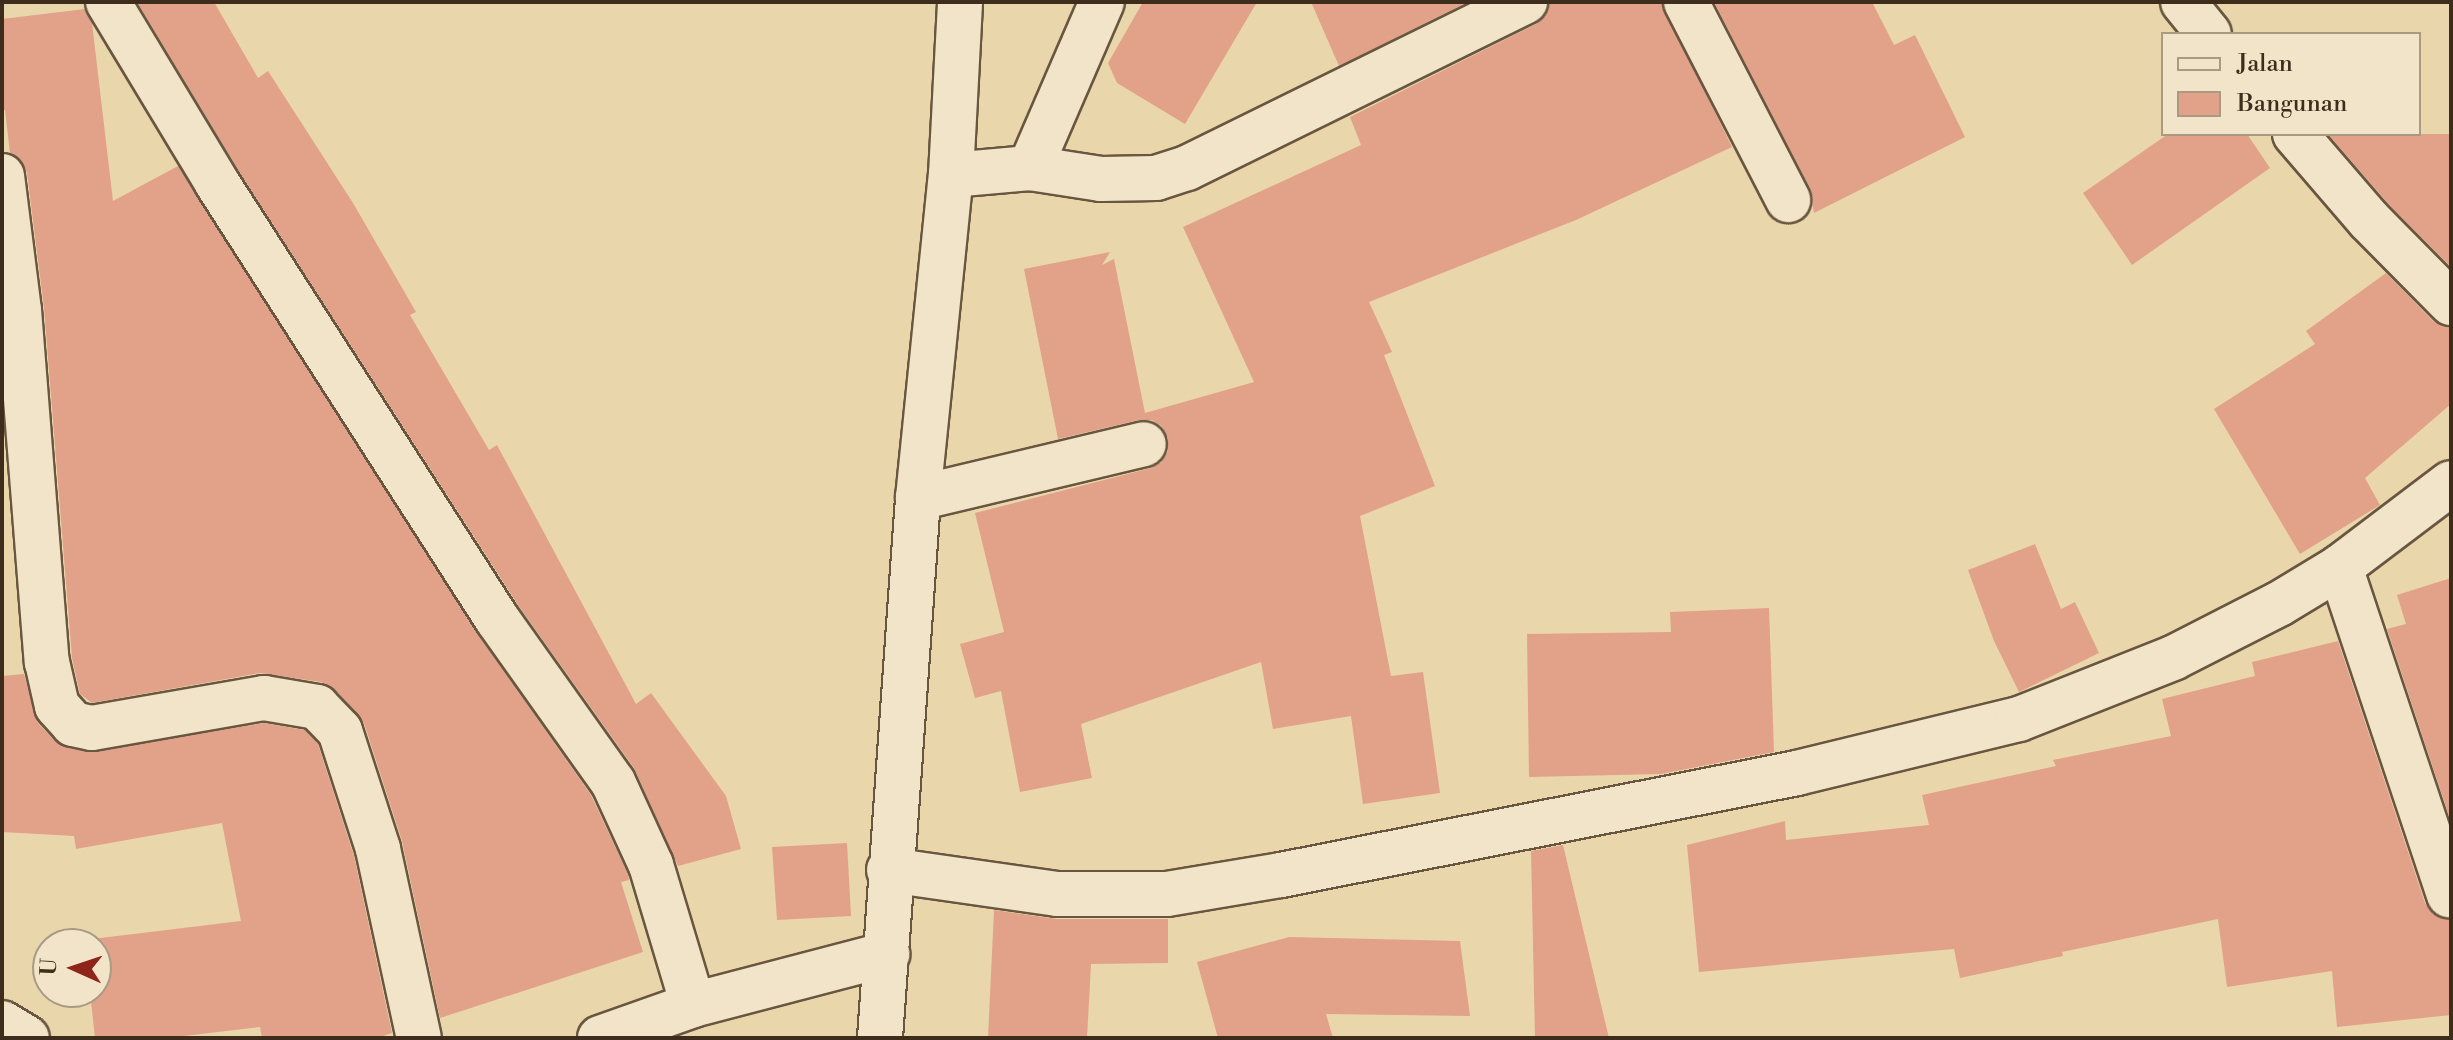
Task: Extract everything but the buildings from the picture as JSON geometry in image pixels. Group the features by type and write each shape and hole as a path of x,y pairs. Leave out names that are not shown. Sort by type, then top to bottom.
{"street":[{"path":"108,2 217,183 497,619 613,782 651,865 693,1005"},
{"path":"880,1038 887,954 889,870 918,498 951,175 960,2"},
{"path":"1030,168 1102,2"},
{"path":"951,175 1030,168 1101,179 1156,178 1187,168 1525,2"},
{"path":"1686,2 1788,200"},
{"path":"2183,2 2207,32"},
{"path":"2297,136 2369,220 2451,303"},
{"path":"2,176 19,310 47,662 57,706 73,724 92,728 264,698 317,707 340,731 378,849 419,1038"},
{"path":"918,498 1144,444"},
{"path":"889,870 1057,894 1167,894 1281,875 1797,773 2019,719 2173,658 2279,604 2340,567 2451,483"},
{"path":"2340,567 2449,895"},
{"path":"600,1038 693,1005 887,954"},
{"path":"2,1023 27,1038"}]}
